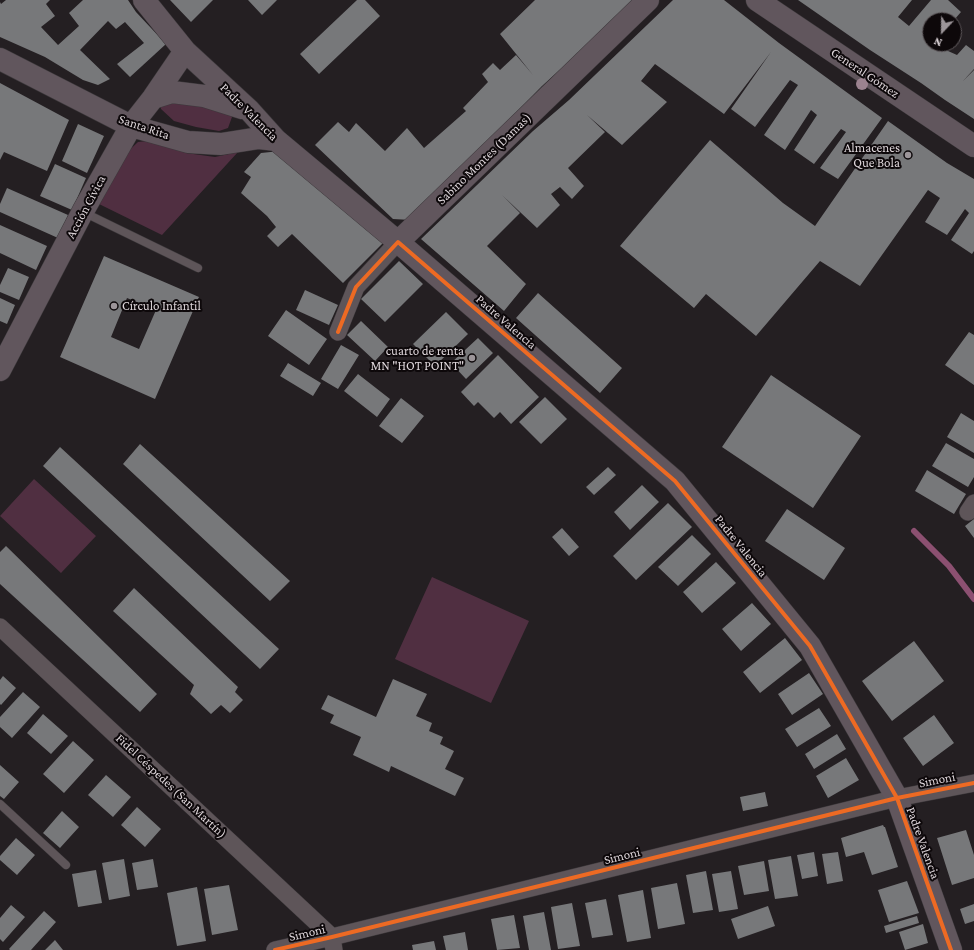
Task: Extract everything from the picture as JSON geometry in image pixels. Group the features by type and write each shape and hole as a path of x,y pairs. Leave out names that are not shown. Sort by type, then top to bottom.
{"street":[{"name":"Padre Valencia","path":"144,0 185,51 249,110 276,140 398,242 675,481 810,646 897,798 951,950"},
{"name":"Sabino Montes (Damas)","path":"338,332 356,287 398,242 648,0"},
{"name":"General Gómez","path":"757,0 974,146"},
{"name":"Acción Cívica","path":"0,370 6,344 131,126 153,98 185,51"},
{"name":"Santa Rita","path":"0,60 131,126 188,142 221,144 259,138 276,140"},
{"path":"153,98 172,92 204,96 249,110"},
{"name":"Fidel Céspedes (San Martín)","path":"0,627 333,944"},
{"name":"Simoni","path":"275,950 333,944 897,798 974,783"}],"lane":[{"path":"83,211 198,268"},
{"path":"0,804 66,865"}],"shaded area":[{"path":"160,101 227,108 232,117 228,128 219,131 196,127 174,121 161,109"},
{"path":"156,140 186,153 215,157 238,152 162,235 97,203 122,157 138,142"},
{"path":"34,479 96,536 61,573 0,516"},
{"path":"432,577 529,621 491,703 395,659"}],"building":[{"path":"6,0 50,0 46,4 55,16 41,27 58,45 79,26 69,13 83,0 128,0 136,12 166,44 130,77 117,64 144,43 125,22 116,29 108,21 80,50 110,79 98,85 83,80 45,57 0,37 0,2 1,4"},
{"path":"170,0 213,0 191,22"},
{"path":"248,0 277,0 262,15"},
{"path":"357,0 365,0 380,16 319,74 300,54"},
{"path":"535,0 637,0 542,86 411,220 393,219 315,145 338,122 349,132 356,123 385,151 407,128 424,148 466,111 463,108 488,82 482,74 493,63 500,70 516,55 533,75 500,34"},
{"path":"673,0 724,0 779,43 882,118 838,179 820,168 846,132 841,129 814,164 794,150 817,115 811,110 785,150 764,135 798,85 790,80 755,127 731,109 771,52 724,114 655,64 641,81 667,102 622,145 587,115 605,132 568,168 584,186 572,199 560,187 551,194 560,205 537,228 502,195 520,213 487,246 526,284 504,311 421,239 533,131 569,100"},
{"path":"798,0 912,0 898,17 909,26 931,0 948,0 961,12 922,12 922,52 950,52 957,55 962,52 962,49 966,45 974,51 974,69 963,81 974,70 974,119 921,83"},
{"path":"0,83 69,120 47,171 4,152 0,160"},
{"path":"888,121 947,163 974,179 974,251 972,254 951,240 969,213 965,209 947,235 925,222 940,198 928,190 860,286 820,261 756,336 706,294 694,308 620,246 710,140 783,203 815,226"},
{"path":"78,124 104,136 87,173 62,161"},
{"path":"280,151 383,243 343,283 292,234 278,247 267,236 276,227 267,216 241,193 251,177 244,172 261,153"},
{"path":"55,164 86,178 72,210 40,196"},
{"path":"7,188 68,215 58,238 0,212 0,204"},
{"path":"0,225 47,246 36,270 0,253"},
{"path":"104,256 199,297 155,399 60,357","holes":["127,298 156,310 139,349 111,337"]},
{"path":"399,261 423,284 385,322 361,299"},
{"path":"8,268 29,277 19,300 0,292 0,285"},
{"path":"305,290 338,305 329,325 296,310"},
{"path":"538,293 622,368 600,393 516,318"},
{"path":"0,298 15,305 7,324 0,321"},
{"path":"286,310 327,339 309,365 268,336"},
{"path":"446,312 468,334 435,366 413,344"},
{"path":"361,321 388,347 375,361 347,335"},
{"path":"969,332 974,335 974,385 945,365"},
{"name":"cuarto de renta MN \"HOT POINT\"","path":"478,338 493,353 466,379 451,363"},
{"path":"341,345 359,355 338,389 321,379"},
{"path":"498,355 539,397 511,424 500,412 494,418 478,402 474,406 461,392"},
{"path":"288,363 321,383 313,396 280,376"},
{"path":"358,374 390,399 377,417 344,391"},
{"path":"771,375 861,436 813,508 722,447"},
{"path":"545,397 567,419 541,444 519,422"},
{"path":"401,398 424,416 402,443 379,426"},
{"path":"961,413 974,421 974,453 947,437"},
{"path":"946,443 974,459 974,477 968,487 932,466"},
{"path":"140,444 290,581 270,601 123,464"},
{"path":"60,447 279,649 260,669 43,466"},
{"path":"608,467 616,475 594,495 586,487"},
{"path":"927,470 966,494 954,514 915,491"},
{"path":"642,485 659,502 630,530 614,512"},
{"path":"668,503 692,527 636,580 613,556"},
{"path":"787,509 845,548 824,580 765,541"},
{"path":"974,519 974,538 965,526"},
{"path":"562,528 579,547 569,556 552,537"},
{"path":"692,535 711,554 678,586 658,567"},
{"path":"6,546 157,694 140,712 0,584 0,552"},
{"path":"716,562 736,583 702,613 683,592"},
{"path":"134,588 238,687 235,692 243,700 230,713 221,705 211,714 190,694 194,685 113,611"},
{"path":"752,603 771,624 741,651 722,629"},
{"path":"785,638 802,660 760,693 743,672"},
{"path":"914,641 944,681 892,721 862,681"},
{"path":"809,673 823,694 792,715 778,694"},
{"path":"3,676 16,688 1,705 0,680"},
{"path":"393,679 427,694 416,716 432,723 429,731 443,737 440,744 454,751 445,769 464,778 455,796 391,766 389,772 353,755 361,737 330,723 334,715 321,709 328,695 376,717"},
{"path":"23,692 40,707 12,738 0,727 0,717"},
{"path":"819,708 831,726 797,747 785,729"},
{"path":"43,714 68,736 51,754 27,733"},
{"path":"934,715 954,743 923,766 903,738"},
{"path":"837,734 846,749 814,769 805,754"},
{"path":"73,741 94,760 64,793 43,774"},
{"path":"846,758 859,780 828,798 816,776"},
{"path":"0,765 19,782 4,799 0,796"},
{"path":"106,775 131,797 113,817 88,795"},
{"path":"765,792 768,806 743,811 740,797"},
{"path":"137,807 161,829 145,847 121,825"},
{"path":"62,811 79,827 60,848 43,833"},
{"path":"883,825 885,827 898,867 872,875 864,852 846,857 841,838"},
{"path":"966,830 974,855 974,878 952,885 937,838"},
{"path":"16,838 35,855 17,875 0,860 0,856"},
{"path":"814,852 818,876 802,879 797,855"},
{"path":"838,852 843,881 827,884 822,854"},
{"path":"791,856 798,896 775,899 768,860"},
{"path":"124,859 130,896 109,900 102,863"},
{"path":"153,859 158,887 137,890 132,863"},
{"path":"764,861 769,891 744,895 738,866"},
{"path":"96,870 102,903 78,907 72,874"},
{"path":"706,871 713,910 693,913 686,875"},
{"path":"731,871 738,909 719,912 712,874"},
{"path":"907,881 919,913 889,922 878,890"},
{"path":"677,883 685,924 658,929 651,888"},
{"path":"229,885 238,930 212,935 204,889"},
{"path":"197,887 206,941 177,946 167,893"},
{"path":"643,890 651,938 627,942 618,895"},
{"path":"606,899 613,935 592,938 585,903"},
{"path":"572,903 580,946 558,949 551,907"},
{"path":"974,904 974,921 965,924 960,909"},
{"path":"11,905 25,917 3,942 0,939 0,918"},
{"path":"768,906 775,926 738,939 731,919"},
{"path":"44,911 56,922 31,950 10,950 9,949"},
{"path":"544,912 551,950 529,950 523,916"},
{"path":"514,915 520,948 497,950 491,919"},
{"path":"917,916 919,923 886,933 884,926"},
{"path":"923,924 928,943 905,950 899,932"},
{"path":"465,932 468,950 446,950 443,936"},
{"path":"55,940 63,950 45,950"},
{"path":"434,941 436,950 413,950 412,945"}],"waterway":[{"path":"914,531 949,566 974,599"}],"cycle path":[{"path":"338,332 356,287 398,242 675,481 810,646 897,798 951,950"},
{"path":"275,950 897,798 974,783"}],"place":[{"name":"Almacenes Que Bola","path":"908,155"},
{"name":"Círculo Infantil","path":"114,306"},
{"name":"cuarto de renta MN \"HOT POINT\"","path":"472,358"}]}
